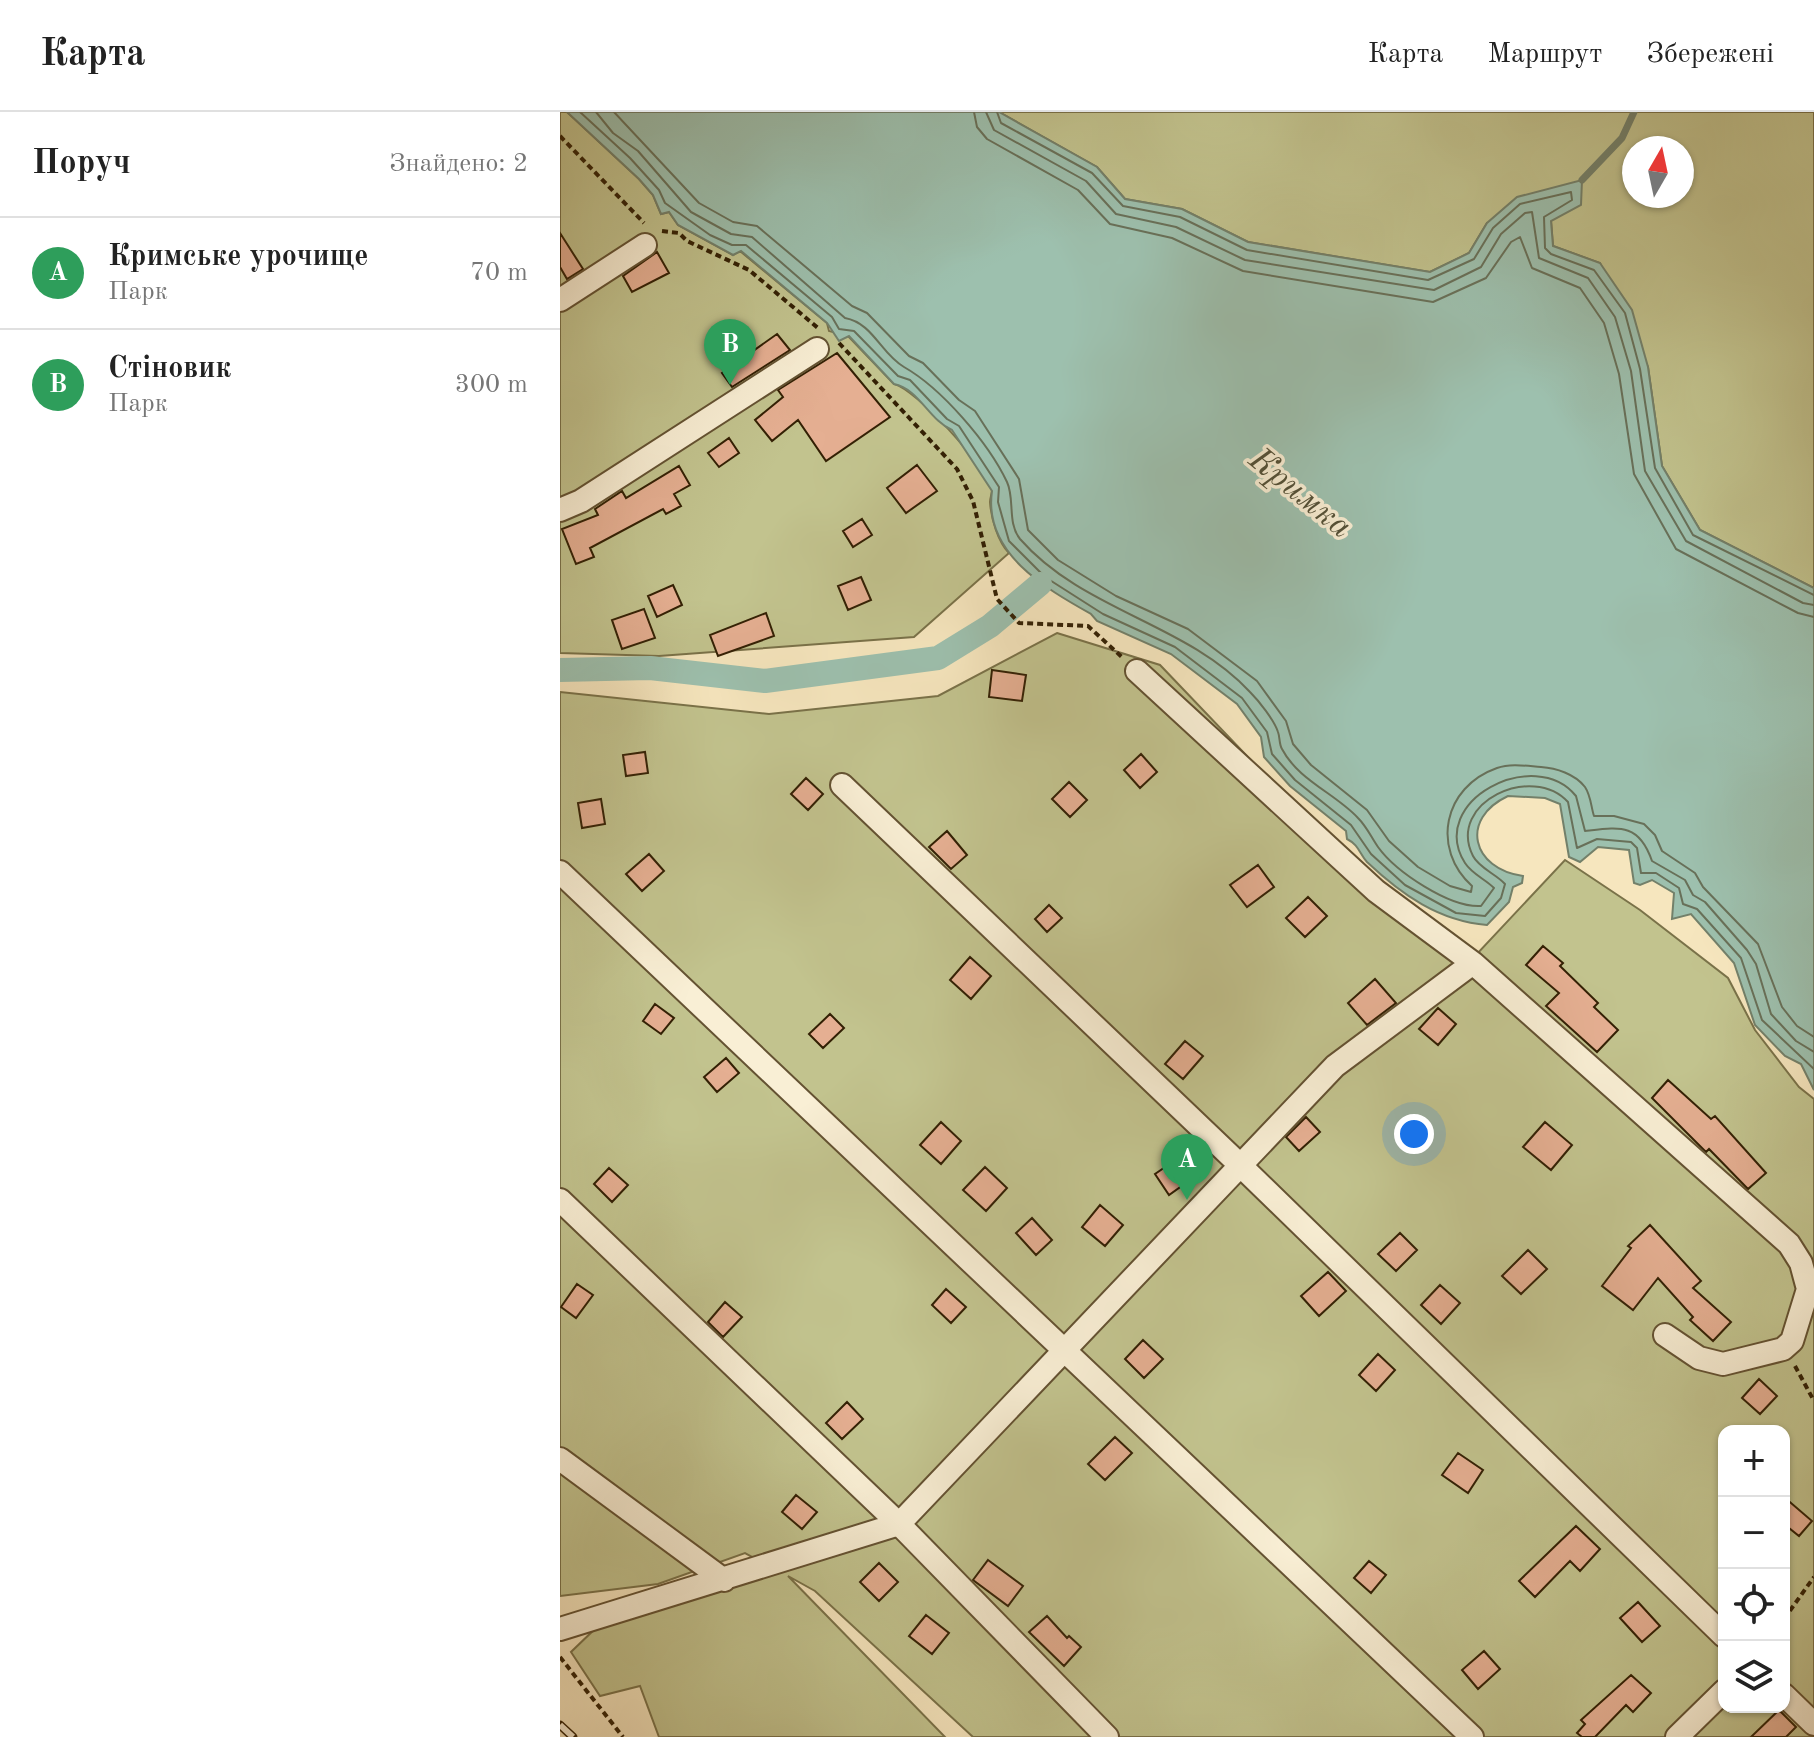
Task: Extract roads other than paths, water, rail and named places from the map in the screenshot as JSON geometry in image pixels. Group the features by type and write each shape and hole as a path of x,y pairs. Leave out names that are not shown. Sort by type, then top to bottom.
{"lane":[{"path":"560,300 645,245"},
{"path":"560,510 581,501 825,347"},
{"path":"1137,671 1376,891 1473,963 1789,1244 1801,1263 1808,1289 1792,1341 1774,1352 1723,1364 1699,1358 1665,1335"},
{"path":"842,785 1240,1165 1718,1630"},
{"path":"560,872 1472,1737"},
{"path":"560,1629 899,1524 1335,1066 1473,963"},
{"path":"560,1200 899,1524 1107,1737"},
{"path":"560,1459 724,1580"},
{"path":"1677,1737 1718,1697"},
{"path":"1790,1701 1814,1724"}],"water":[{"name":"Кримка","path":"567,112 999,112 1097,167 1125,199 1182,209 1248,242 1430,272 1469,253 1487,223 1517,197 1582,180 1581,205 1551,221 1553,246 1600,263 1632,310 1648,367 1662,466 1700,530 1814,588 1814,1090 1801,1064 1785,1056 1755,1025 1734,963 1691,914 1672,919 1674,893 1652,880 1640,885 1634,883 1629,850 1598,847 1580,862 1569,857 1560,804 1545,798 1508,796 1482,817 1478,842 1483,854 1492,864 1523,876 1522,883 1513,887 1509,902 1487,925 1437,912 1394,885 1367,862 1347,839 1346,831 1290,786 1264,757 1261,737 1237,704 1171,654 1097,621 1021,566 997,533 992,513 992,491 952,430 910,392 894,384 849,336 839,341 827,323 741,251 733,255 678,225 669,212 661,214 653,195 639,179"}],"waterway":[{"path":"1582,180 1622,138 1634,112"},
{"path":"560,670 650,668 765,681 938,658 990,626 1040,584"}],"railway":[{"path":"560,1725 573,1737"}],"place":[{"name":"Стіновик","path":"730,385"},
{"name":"Кримське урочище","path":"1187,1200"}]}
